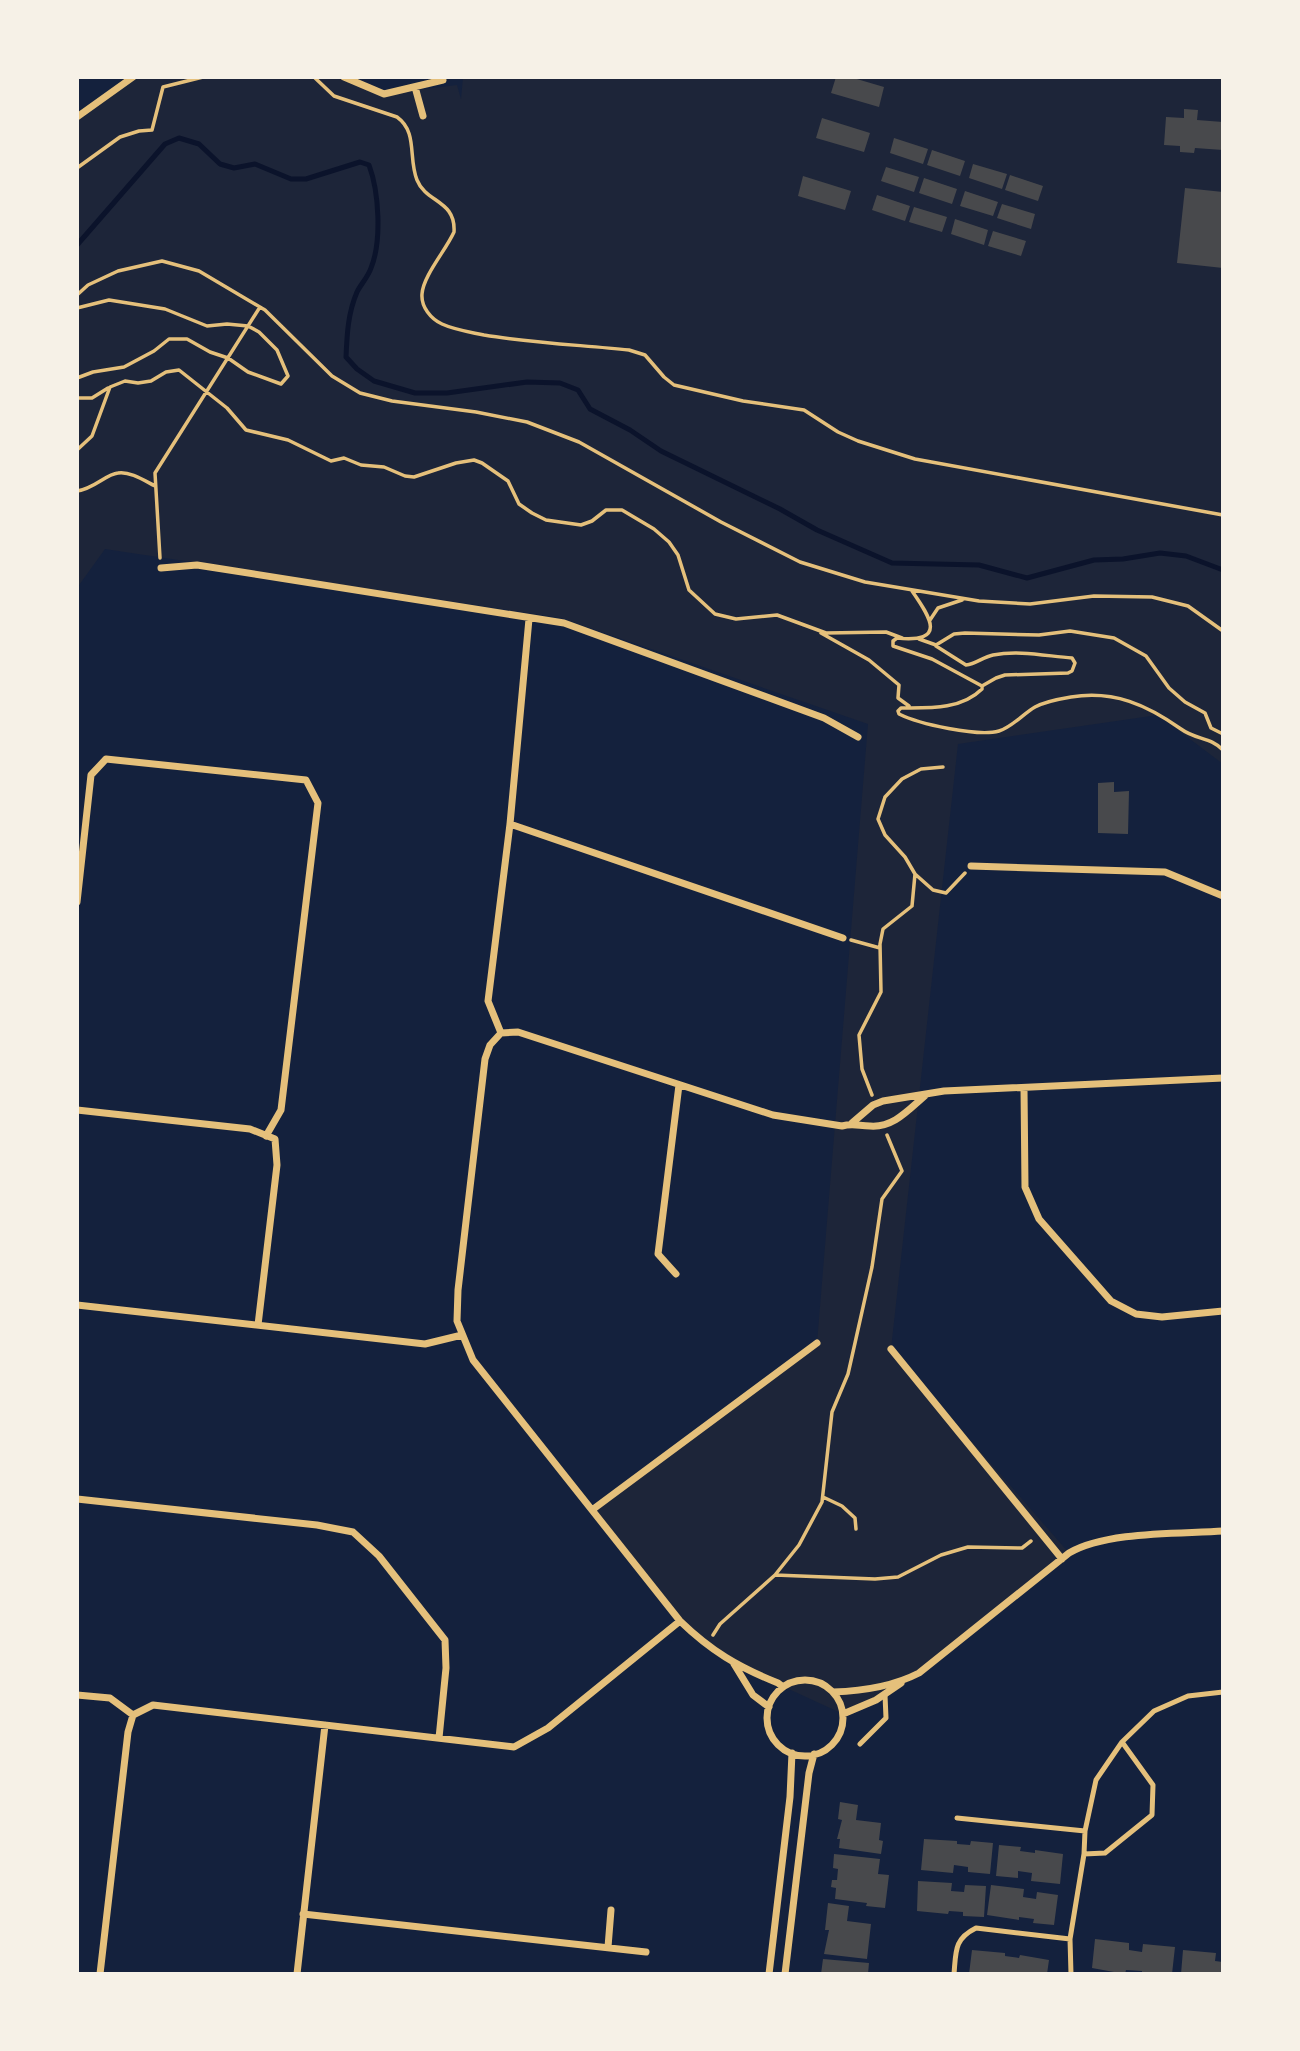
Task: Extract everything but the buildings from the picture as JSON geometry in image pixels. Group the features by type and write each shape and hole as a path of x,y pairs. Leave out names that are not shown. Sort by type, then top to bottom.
{"street":[{"path":"77,117 133,77"},
{"path":"344,77 384,94 443,80"},
{"path":"415,87 423,116"},
{"path":"160,568 197,565 564,623 824,718 858,737"},
{"path":"501,1033 488,1000 510,824 529,618"},
{"path":"77,902 91,775 106,759 306,780 318,803 281,1110 266,1136"},
{"path":"510,824 843,938"},
{"path":"971,866 1165,872 1223,896"},
{"path":"783,1687 734,1664 706,1646 680,1621 473,1360 457,1321 458,1290 485,1059 490,1045 501,1033 518,1032 773,1115 842,1126 852,1123 875,1104 944,1091 1223,1078"},
{"path":"676,1274 658,1254 679,1085"},
{"path":"1024,1087 1025,1187 1039,1219 1111,1301 1136,1314 1162,1317 1223,1311"},
{"path":"852,1123 884,1126 900,1117 927,1094"},
{"path":"77,1110 250,1129 275,1139 277,1165 258,1325"},
{"path":"77,1306 425,1344 462,1335"},
{"path":"592,1510 817,1343"},
{"path":"891,1349 1062,1559"},
{"path":"77,1499 317,1525 353,1532 379,1556 444,1640 446,1668 439,1738"},
{"path":"843,1714 886,1695 928,1666 1078,1547 1099,1539 1223,1531"},
{"path":"100,1974 128,1732 133,1715 153,1705 514,1747 548,1728 680,1621"},
{"path":"734,1664 753,1695 769,1707"},
{"path":"833,1692 871,1689 907,1679"},
{"path":"811,1681 822,1684 833,1692 843,1714 843,1724 834,1742 807,1756 792,1753 780,1745 770,1731 768,1719 769,1707 783,1687 791,1683 811,1681"},
{"path":"77,1695 110,1698 133,1715"},
{"path":"297,1974 325,1725"},
{"path":"769,1974 790,1797 792,1753"},
{"path":"785,1974 809,1773 814,1754"},
{"path":"608,1947 611,1910"},
{"path":"303,1914 646,1952"}],"lane":[{"path":"1071,1974 1070,1939 1084,1854 1085,1831 1096,1780 1122,1742 1154,1711 1188,1696 1223,1692"},
{"path":"860,1744 886,1718 886,1695"},
{"path":"1084,1854 1105,1853 1152,1815 1153,1785 1122,1742"},
{"path":"957,1818 1085,1831"},
{"path":"954,1974 957,1948 963,1935 976,1928 1070,1939"}],"path":[{"path":"77,168 120,137 152,130 163,87 202,77"},
{"path":"314,77 334,96 405,122 411,140 416,179 422,188 451,212 454,222 454,232 448,246 425,284 422,294 423,303 430,316 441,324 496,337 629,350 645,355 663,377 674,385 743,401 804,410 838,432 858,441 915,459 1223,514"},
{"path":"77,295 88,285 118,271 162,261 199,271 260,307 332,376 360,393 391,401 476,412 527,422 579,442 721,522 800,562 865,582 968,599 1030,604 1094,596 1152,597 1188,606 1223,631"},
{"path":"77,307 109,300 165,309 207,326 248,326 259,332 277,350 288,376 281,384 259,377 228,358 187,340 169,339 154,351 124,367 93,372 77,378"},
{"path":"160,568 155,473 260,307"},
{"path":"77,398 92,398 125,381 151,381 166,372 179,370 227,408 246,430 288,440 331,461 344,458 360,465 384,467 414,477 474,460 508,481 520,504 546,520 581,525 592,521 606,510 622,510 654,529 669,542 678,555 689,590 715,614 736,619 777,615 817,630 842,634 886,632 902,638"},
{"path":"77,450 92,436 110,387"},
{"path":"77,491 86,490 117,472 132,475 156,486"},
{"path":"912,591 930,620 930,629 925,637 919,639"},
{"path":"930,620 938,608 968,599"},
{"path":"817,630 869,660 899,685 898,698 905,705 914,708"},
{"path":"936,645 954,634 965,633 1039,635 1070,631 1114,638 1146,656 1169,688 1185,702 1205,713 1211,728 1223,734"},
{"path":"982,686 932,659 896,649 893,641 897,638 919,639 936,645 966,665 991,655 1034,653 1072,658 1075,663 1072,671 1068,673 1005,675 996,678 982,686 977,694 953,705 901,708 898,711 899,714 923,724 972,732 993,732 1003,730 1036,707 1051,701 1092,694 1108,695 1149,708 1193,737 1216,743 1223,750"},
{"path":"943,767 921,769 902,779 885,797 878,819 885,835 905,857 915,874 933,890 946,893 971,866"},
{"path":"875,1104 862,1069 859,1035 881,992 880,948 883,929 912,906 915,874"},
{"path":"843,938 880,948"},
{"path":"706,1646 720,1624 775,1575 799,1545 822,1502 832,1412 848,1374 872,1267 882,1199 902,1171 884,1126"},
{"path":"823,1497 842,1506 855,1518 856,1529"},
{"path":"775,1575 875,1579 898,1577 941,1555 968,1547 1022,1548 1041,1533"}],"shaded area":[{"path":"133,77 344,77 384,94 457,85 461,99 463,77 1223,77 1223,764 1158,715 958,744 891,1349 1069,1553 907,1679 843,1714 734,1664 680,1621 592,1510 817,1343 868,724 561,618 105,549 77,588 77,117"}],"waterway":[{"path":"77,245 165,144 179,138 199,144 220,164 234,168 255,164 291,179 306,179 360,162 369,165 372,176 377,202 378,231 371,268 357,292 352,308 346,357 374,381 415,393 447,393 527,382 560,383 578,390 590,409 630,430 661,451 817,530 892,563 979,565 1027,578 1094,560 1160,553 1186,556 1223,570"}]}
